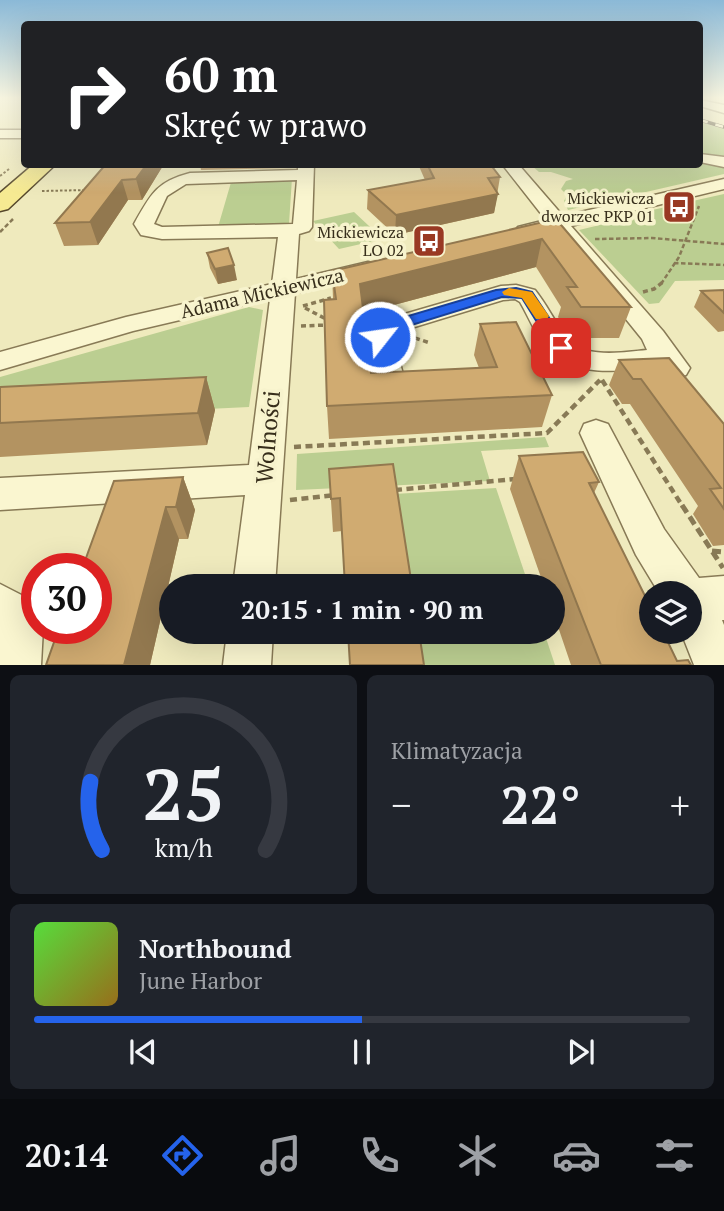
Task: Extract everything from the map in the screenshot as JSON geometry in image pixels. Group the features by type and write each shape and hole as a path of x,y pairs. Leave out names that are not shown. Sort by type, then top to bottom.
{"main road":[{"path":"0,188 26,168"},
{"path":"0,204 42,168"}],"street":[{"path":"0,134 21,134"},
{"path":"703,159 724,162"},
{"path":"513,169 654,337 692,387"},
{"path":"306,170 302,227 289,230 162,233 148,231 144,224 162,189 173,182 190,178 306,170"},
{"path":"508,235 724,184"},
{"name":"Wolności","path":"256,574 274,490 294,301 289,230"},
{"name":"Adama Mickiewicza","path":"0,344 294,301 394,263"},
{"path":"389,378 380,337 386,327 501,293 516,292 527,295 561,348 572,357 588,360 668,358"},
{"name":"Adama Mickiewicza","path":"0,361 126,324"},
{"path":"596,433 650,542 676,581"},
{"path":"0,494 274,490"},
{"path":"702,600 724,598"},
{"path":"0,606 21,619 17,665"},
{"path":"702,628 718,665"},
{"path":"247,665 249,644"}],"path":[{"path":"42,191 90,190"},
{"path":"642,293 653,290 662,283 674,263 700,207 696,201"},
{"path":"594,239 652,238 724,244"},
{"path":"674,263 724,265"},
{"path":"294,301 331,298 331,310"},
{"path":"294,301 332,321"},
{"path":"293,327 337,325"},
{"path":"288,448 547,432 602,379 616,378"},
{"path":"602,379 724,569"},
{"path":"392,490 527,478"},
{"path":"274,490 338,495"},
{"path":"712,551 724,552"}],"green space":[{"path":"703,129 724,129 724,161 703,158"},
{"path":"703,162 724,166 724,174 568,210 564,201 567,195 561,189 566,181 573,179 551,172 539,172 534,168 703,168"},
{"path":"292,178 289,224 218,227 232,179"},
{"path":"724,194 724,280 675,281 659,303 649,304 579,230 604,224 603,221"},
{"path":"354,212 383,239 339,249 313,221"},
{"path":"249,307 263,310 249,407 0,419 0,377"},
{"path":"545,437 549,447 481,451 490,481 296,490 297,454"},
{"path":"496,488 525,574 405,574 394,494"},
{"path":"416,644 548,644 555,665 419,665"}],"building":[{"path":"103,168 144,168 136,179 122,180 90,222 55,223"},
{"path":"429,168 493,168 500,177 488,178 498,194 396,215 368,190 434,178"},
{"path":"556,219 631,307 581,307 567,287 577,287 542,239 360,284 371,373 497,367 480,324 516,322 552,395 327,406 324,300 336,299 332,271"},
{"path":"228,248 234,265 215,269 207,253"},
{"path":"724,290 724,313 701,291"},
{"path":"669,358 724,424 724,509 710,489 721,488 641,379 633,379 619,360"},
{"path":"206,377 198,413 0,423 0,387"},
{"path":"583,452 599,482 589,483 639,584 639,644 669,644 677,661 688,660 691,665 601,665 519,456"},
{"path":"393,464 410,574 344,574 340,498 331,499 329,469"},
{"path":"183,477 176,507 166,507 124,665 46,665 53,644 112,644 112,553 88,553 114,481"},
{"path":"349,644 421,644 424,665 350,665"}],"slow traffic":[{"path":"509,292 527,295 542,316"}],"place":[{"name":"Mickiewicza dworzec PKP 01","path":"679,207"},
{"name":"Mickiewicza LO 02","path":"429,241"}],"route":[{"path":"380,337 386,327 501,293 516,292 527,295 536,306 561,348"}]}
